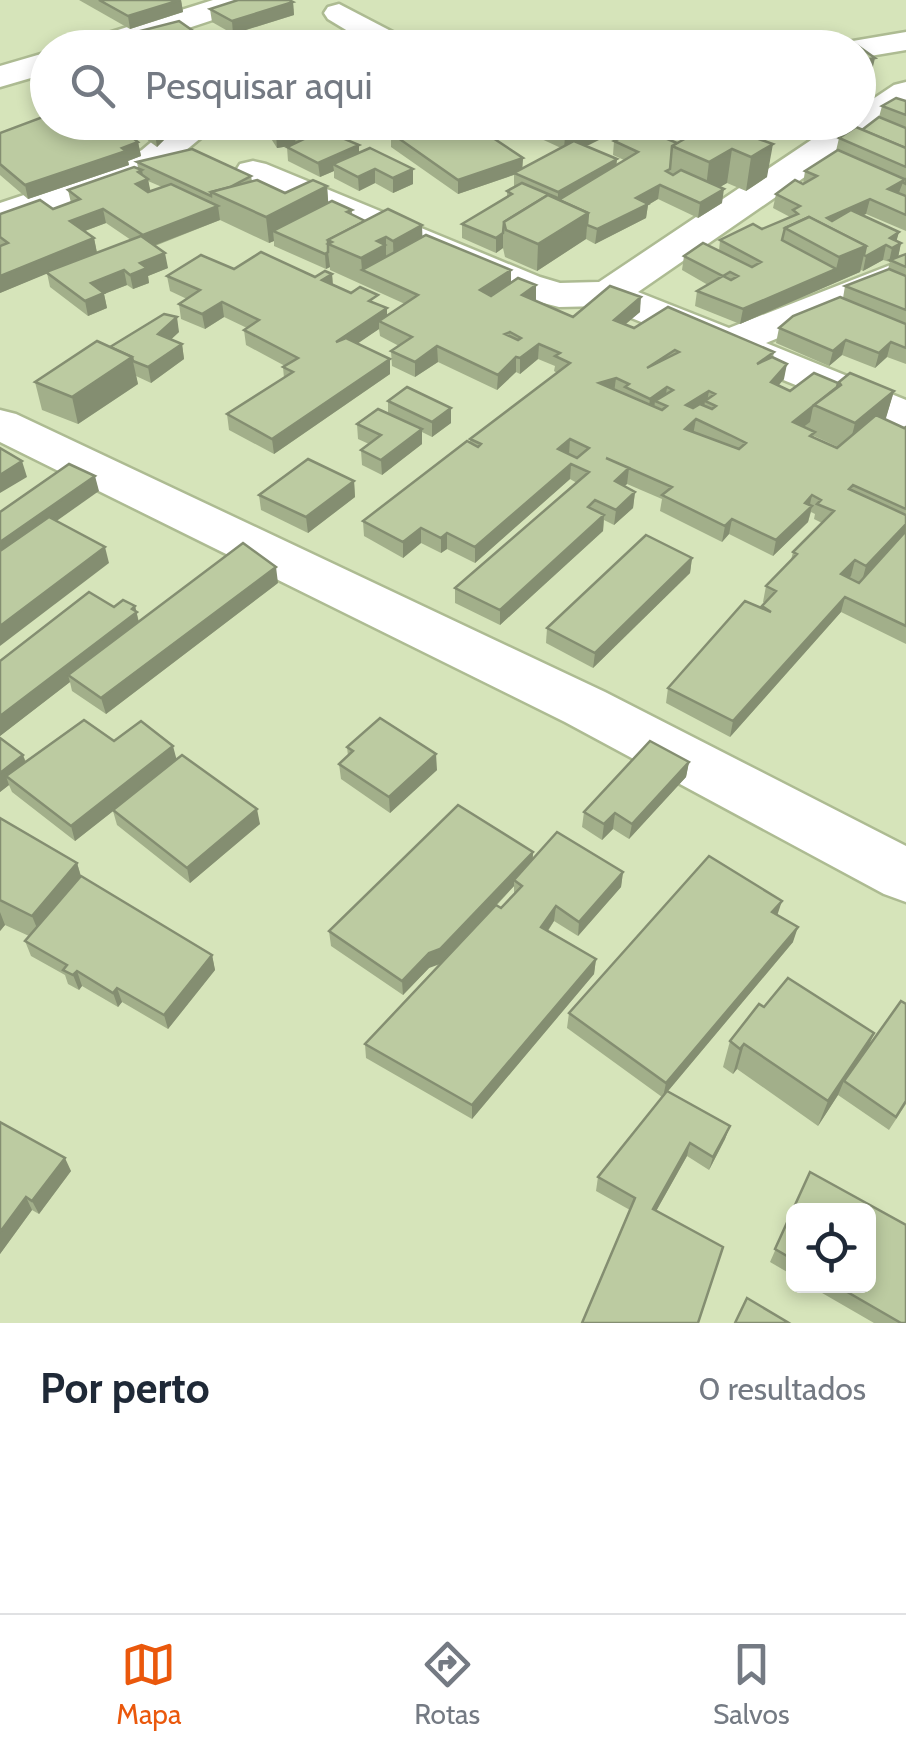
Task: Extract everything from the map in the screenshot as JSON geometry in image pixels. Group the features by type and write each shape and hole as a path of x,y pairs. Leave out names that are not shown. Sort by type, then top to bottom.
{"street":[{"path":"150,30 244,0"},
{"path":"339,12 369,30"},
{"path":"876,46 906,41"},
{"path":"0,77 30,68"},
{"path":"876,112 906,92"},
{"path":"0,215 121,176 152,161 174,140"},
{"path":"608,294 835,140"},
{"path":"253,172 526,286 560,295 608,294 906,416"},
{"path":"728,344 906,271"},
{"path":"0,424 584,708 906,876"}],"building":[{"path":"99,0 180,0 128,16"},
{"path":"238,0 293,2 232,21 210,9"},
{"path":"179,21 192,30 144,30"},
{"path":"896,98 906,101 906,115 882,106"},
{"path":"879,117 906,128 906,148 876,136"},
{"path":"30,122 30,140 138,142 122,148 126,151 25,185 0,164 0,133"},
{"path":"876,135 906,148 906,167 844,140 876,140"},
{"path":"302,140 347,140 359,145 318,163 287,147"},
{"path":"401,140 496,140 523,158 458,180"},
{"path":"683,140 762,140 773,144 751,157 732,149 709,162 672,146"},
{"path":"574,141 617,159 558,192 514,173"},
{"path":"614,141 677,143 672,146 670,169 666,171 673,175 681,170 724,189 700,203 660,185 636,198 648,204 597,229 587,225 588,213 548,195 504,222 503,233 496,238 462,224 512,194 507,191 522,183 560,199 638,152"},
{"path":"370,148 413,169 393,178 375,169 358,177 333,164"},
{"path":"192,149 251,176 211,192 211,196 137,162"},
{"path":"838,150 906,179 906,184 904,180 888,189 906,196 906,215 870,199 827,218 832,221 851,210 899,232 890,238 901,243 892,248 886,245 866,256 866,246 809,217 785,228 782,240 836,269 743,309 697,291 723,276 684,256 703,243 752,267 761,262 720,240 753,224 762,229 798,214 793,210 800,206 776,194 795,180 803,184 817,176 805,171"},
{"path":"134,167 148,179 136,184 148,192 171,184 218,206 143,235 103,209 70,221 94,238 0,276 0,246 8,243 0,237 0,214 40,200 53,209 80,199 68,190"},
{"path":"257,180 285,193 313,180 327,186 266,217 211,192"},
{"path":"548,195 588,213 538,244 506,230 504,222"},
{"path":"332,201 365,221 328,240 325,254 273,231"},
{"path":"388,209 422,225 393,241 386,237 377,241 385,245 361,258 328,244 332,242 328,240"},
{"path":"809,217 866,246 839,257 785,228"},
{"path":"426,235 511,270 480,290 491,296 518,278 536,285 522,295 573,317 610,286 641,297 614,320 634,328 668,307 774,352 757,364 772,357 787,364 771,382 790,391 814,373 838,383 793,422 815,432 810,436 837,448 876,415 906,427 906,509 853,485 849,489 906,515 906,524 866,566 855,560 841,574 859,583 906,531 906,626 845,597 733,721 668,688 745,601 771,612 762,606 776,591 766,586 834,511 817,504 821,500 812,495 805,503 812,506 776,540 732,519 725,526 662,495 672,487 629,468 615,481 635,492 616,510 595,500 588,507 604,515 500,610 455,588 589,472 571,464 475,547 447,533 441,538 421,528 403,542 363,521 467,441 478,447 481,444 470,439 570,363 555,356 560,353 539,344 516,357 498,375 437,346 415,362 391,351 412,337 379,321 418,295 362,270","holes":["675,350 679,352 647,368","616,378 650,399 667,387 673,390 655,401 667,406 662,410 599,383","709,391 715,394 705,401 716,406 712,409 700,404 693,408 686,405","696,419 746,443 739,449 685,429","570,439 589,448 577,458 558,449"]},
{"path":"141,236 165,253 140,263 147,268 130,275 124,270 91,283 104,293 85,301 46,272"},
{"path":"261,252 315,277 325,271 332,274 322,280 351,293 360,287 378,295 369,301 387,308 336,342 346,338 390,359 272,439 227,414 293,372 283,367 298,358 244,330 259,320 222,302 202,314 179,304 200,290 167,276 201,255 234,269"},
{"path":"906,254 906,267 890,260"},
{"path":"889,269 906,276 906,310 845,286"},
{"path":"840,297 906,324 906,348 891,342 879,353 846,340 833,351 779,328 793,316"},
{"path":"164,314 177,317 158,334 182,344 148,367 110,347"},
{"path":"97,341 132,357 72,397 35,382"},
{"path":"850,373 894,391 855,423 814,405"},
{"path":"407,387 451,408 432,422 388,401"},
{"path":"378,409 422,429 381,460 361,450 381,435 357,424"},
{"path":"0,448 22,461 0,475"},
{"path":"308,459 354,481 306,517 259,495"},
{"path":"69,464 95,476 0,542 0,512"},
{"path":"49,517 105,547 0,626 0,551"},
{"path":"646,535 692,558 595,653 547,628"},
{"path":"243,543 276,567 101,698 68,675"},
{"path":"89,592 114,607 123,600 135,606 132,609 137,612 0,716 0,661"},
{"path":"380,718 436,754 389,797 339,764 353,751 347,747"},
{"path":"84,720 114,741 141,721 173,746 71,826 6,776"},
{"path":"0,738 23,755 0,773"},
{"path":"650,741 689,762 632,824 615,813 604,824 584,812"},
{"path":"182,755 257,809 187,868 113,810"},
{"path":"458,805 533,852 440,949 429,953 402,981 329,931"},
{"path":"0,818 77,863 32,916 0,900"},
{"path":"557,832 623,872 579,922 556,906 541,927 596,959 472,1105 365,1044 496,905 501,908 522,886 514,880"},
{"path":"709,856 782,901 772,912 798,927 666,1083 569,1013"},
{"path":"81,876 212,955 164,1015 117,988 113,993 77,971 73,975 63,970 67,965 25,941"},
{"path":"788,978 874,1033 828,1101 744,1044 740,1049 730,1041 759,1004 764,1007"},
{"path":"901,1001 906,1004 906,1101 896,1117 844,1081"},
{"path":"667,1091 730,1126 713,1157 690,1143 653,1209 723,1247 698,1323 582,1323 635,1198 598,1177"},
{"path":"0,1122 65,1158 32,1201 26,1197 0,1232"},
{"path":"810,1172 866,1203 796,1203"},
{"path":"876,1208 906,1225 906,1323 849,1293 876,1293"},
{"path":"786,1225 786,1255 775,1249"},
{"path":"747,1298 789,1323 735,1323"}]}
